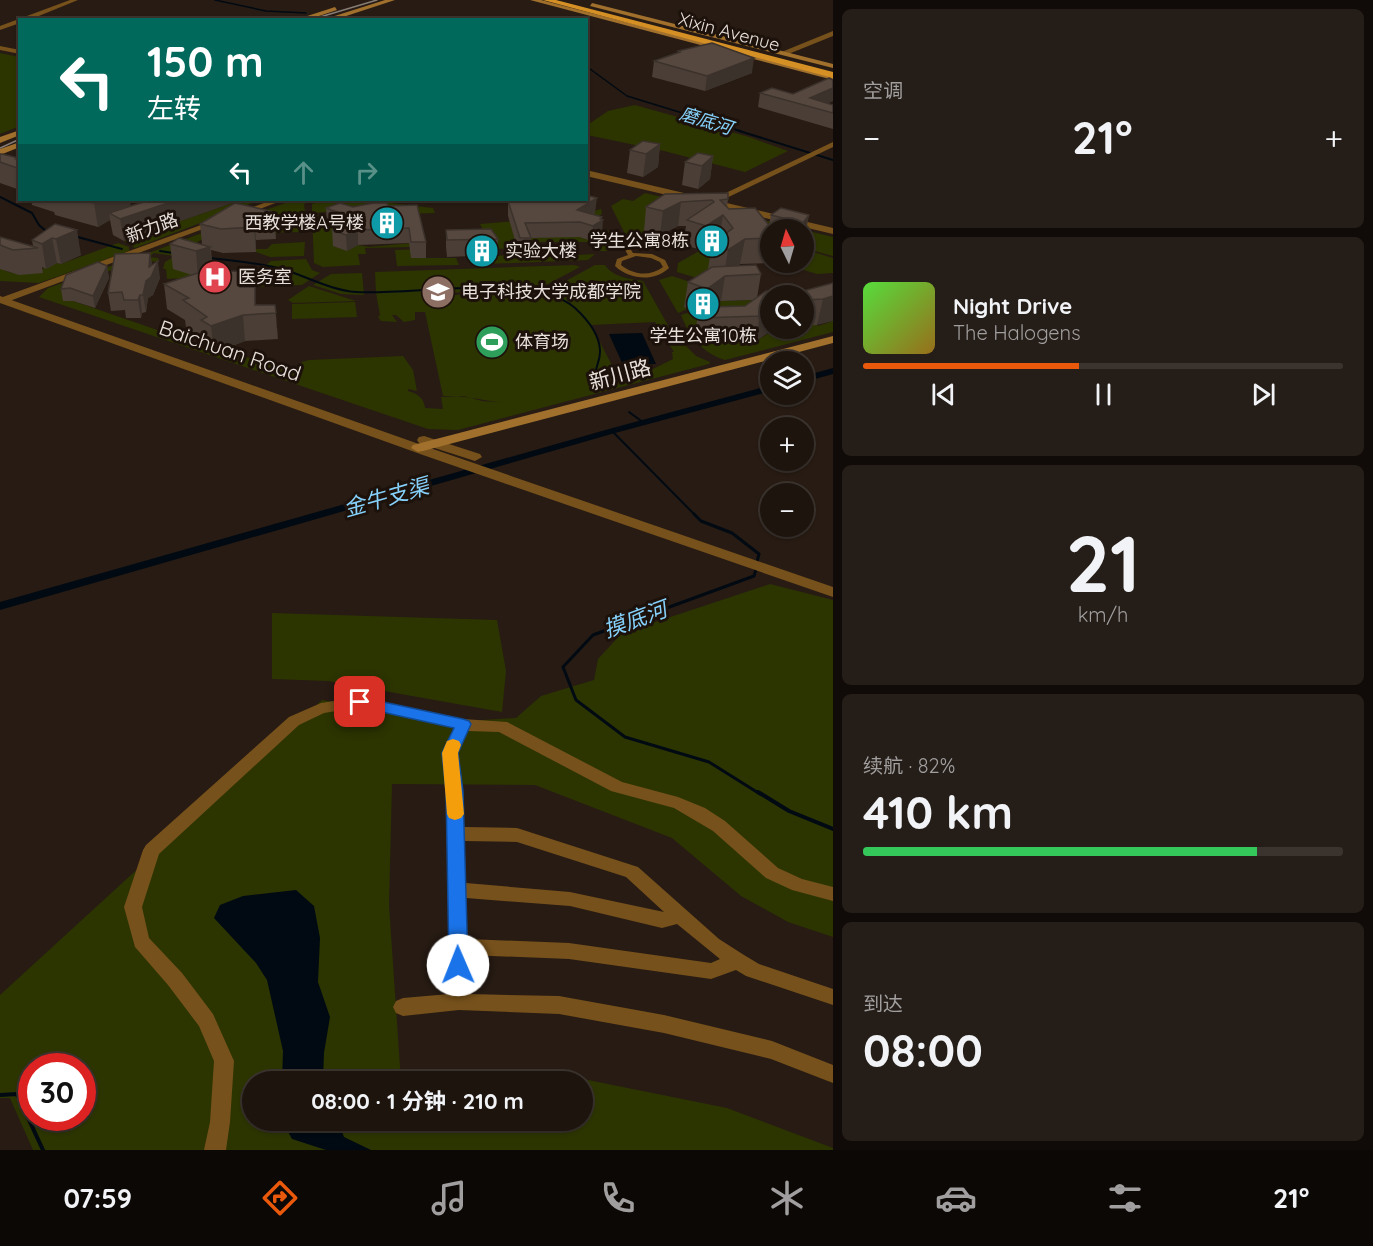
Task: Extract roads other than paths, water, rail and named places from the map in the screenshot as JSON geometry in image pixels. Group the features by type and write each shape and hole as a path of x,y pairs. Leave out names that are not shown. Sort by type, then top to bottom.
{"highway":[{"name":"Xixin Avenue","path":"548,0 832,72"},
{"name":"Xixin Avenue","path":"560,0 832,72"},
{"path":"678,38 832,72"},
{"path":"783,53 832,72"}],"main road":[{"path":"305,18 364,0"},
{"path":"332,18 392,0"},
{"name":"Xixin Avenue","path":"533,0 678,38"},
{"name":"Xixin Avenue","path":"574,0 783,53"},
{"path":"0,140 18,133"},
{"path":"0,152 18,145"},
{"name":"新川路","path":"432,448 830,342"}],"street":[{"path":"26,18 75,0"},
{"path":"0,28 18,21"},
{"path":"783,53 833,33"},
{"path":"0,46 18,50"},
{"path":"710,204 833,144"},
{"path":"588,175 833,233"},
{"name":"新力路","path":"4,296 276,201"},
{"path":"624,243 631,255"},
{"path":"631,255 658,258 663,261 666,268 657,274 650,275 621,270 617,263 623,257 631,255"},
{"name":"Baichuan Road","path":"4,296 432,448"},
{"name":"Baichuan Road","path":"4,296 432,448"},
{"path":"432,448 477,458 515,471 773,566 833,592"},
{"path":"432,448 462,463 498,476 728,550"},
{"path":"773,566 833,581"},
{"path":"215,1150 220,1122 224,1061 206,1020 175,979 141,941 133,907 152,850 294,720 321,708 360,702 463,724 502,726 617,787 678,803 699,813 719,826 772,873 798,885 833,894"},
{"path":"459,1002 456,834 450,753 463,724"},
{"path":"456,834 517,835 632,872 713,945 737,961 753,970 833,997"},
{"path":"457,890 570,899 662,920 680,916"},
{"path":"458,947 569,951 711,971 737,961"},
{"path":"403,1007 459,1002 559,1005 664,1024 772,1050 833,1074"}],"waterway":[{"name":"磨底河","path":"215,0 266,11 306,13"},
{"name":"磨底河","path":"588,67 627,96 741,131"},
{"name":"磨底河","path":"736,130 833,160"},
{"path":"0,197 32,213 39,225 47,232"},
{"path":"74,236 122,249"},
{"path":"160,251 173,253"},
{"path":"210,258 273,267 346,291 501,288 531,290 556,297 575,308 595,332 600,350 595,373 600,389"},
{"name":"金牛支渠","path":"814,376 833,371"},
{"name":"金牛支渠","path":"0,606 760,391"},
{"path":"629,412 644,423"},
{"name":"摸底河","path":"612,431 696,516"},
{"name":"摸底河","path":"696,516 701,521 732,533 759,554 757,562"},
{"name":"摸底河","path":"756,569 754,576 593,635 563,667 576,700 625,737 709,762 760,794"},
{"name":"摸底河","path":"758,792 789,811 833,829"},
{"path":"0,1095 17,1094 43,1150"}],"tram line":[{"path":"317,18 377,0"},
{"path":"0,148 18,140"}],"place":[{"name":"西教学楼A号楼","path":"387,223"},
{"name":"学生公寓8栋","path":"712,241"},
{"name":"实验大楼","path":"482,251"},
{"name":"医务室","path":"215,277"},
{"name":"电子科技大学成都学院","path":"438,292"},
{"name":"学生公寓10栋","path":"703,304"},
{"name":"体育场","path":"492,342"}]}
